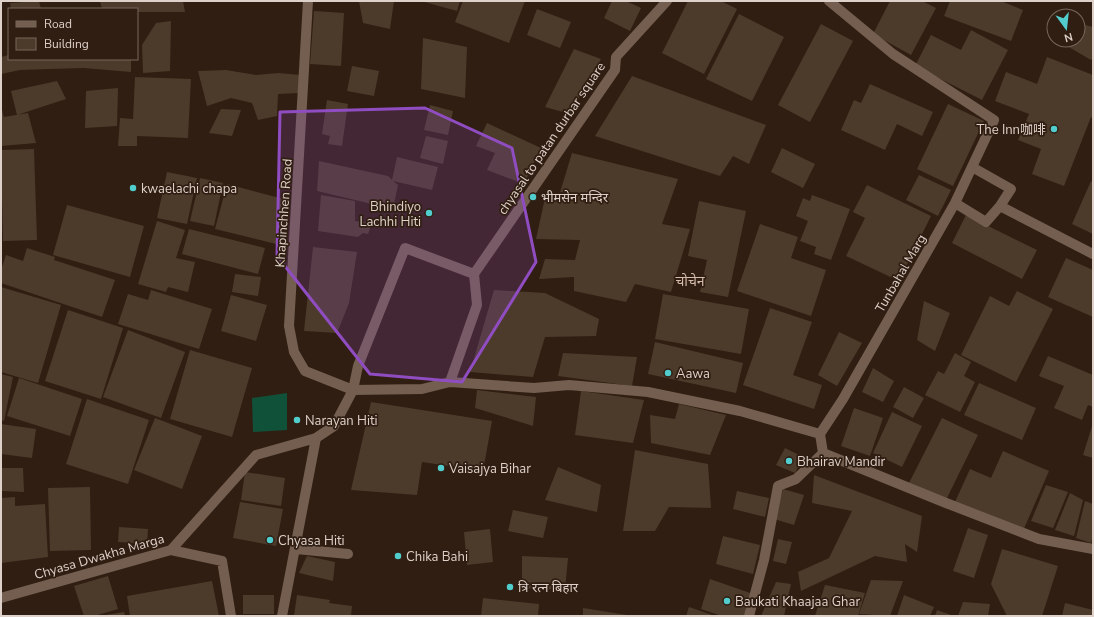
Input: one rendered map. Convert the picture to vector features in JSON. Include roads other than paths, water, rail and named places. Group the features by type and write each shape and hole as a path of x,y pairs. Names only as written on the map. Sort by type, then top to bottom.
{"street":[{"name":"Khapinchhen Road","path":"308,1 289,326 294,352 305,371 352,390"},
{"name":"chyasal to patan durbar square","path":"474,274 615,70 616,57 666,1"},
{"name":"Tunbahal Marg","path":"820,434 843,399 955,203 994,120 893,54 829,1"},
{"path":"955,203 986,222 1000,206 1011,189 972,167"},
{"path":"1000,206 1093,254"},
{"name":"Chyasa Dwakha Marga","path":"1,598 171,550 256,455 316,438 334,426 352,390 358,366 406,248 474,274"},
{"path":"450,382 476,305 474,274"},
{"path":"352,390 422,389 450,382 534,388 569,385 648,392 740,411 820,434 822,453"},
{"path":"282,616 316,438"},
{"path":"822,453 1039,539 1093,549"},
{"path":"749,616 764,560 778,486 796,479 822,453"},
{"path":"296,549 348,554"},
{"path":"171,550 222,561 231,616"}],"place":[{"name":"The Inn咖啡","path":"1054,129"},
{"name":"kwaelachi chapa","path":"133,188"},
{"name":"भीमसेन मन्दिर","path":"533,197"},
{"name":"Bhindiyo Lachhi Hiti","path":"429,213"},
{"name":"Aawa","path":"668,373"},
{"name":"Narayan Hiti","path":"297,420"},
{"name":"Bhairav Mandir","path":"789,461"},
{"name":"Vaisajya Bihar","path":"441,468"},
{"name":"Chyasa Hiti","path":"270,540"},
{"name":"Chika Bahi","path":"398,556"},
{"name":"त्रि रत्न बिहार","path":"510,587"},
{"name":"Baukati Khaajaa Ghar","path":"727,601"}],"district":[{"name":"चोचेन","path":"690,281"}]}
